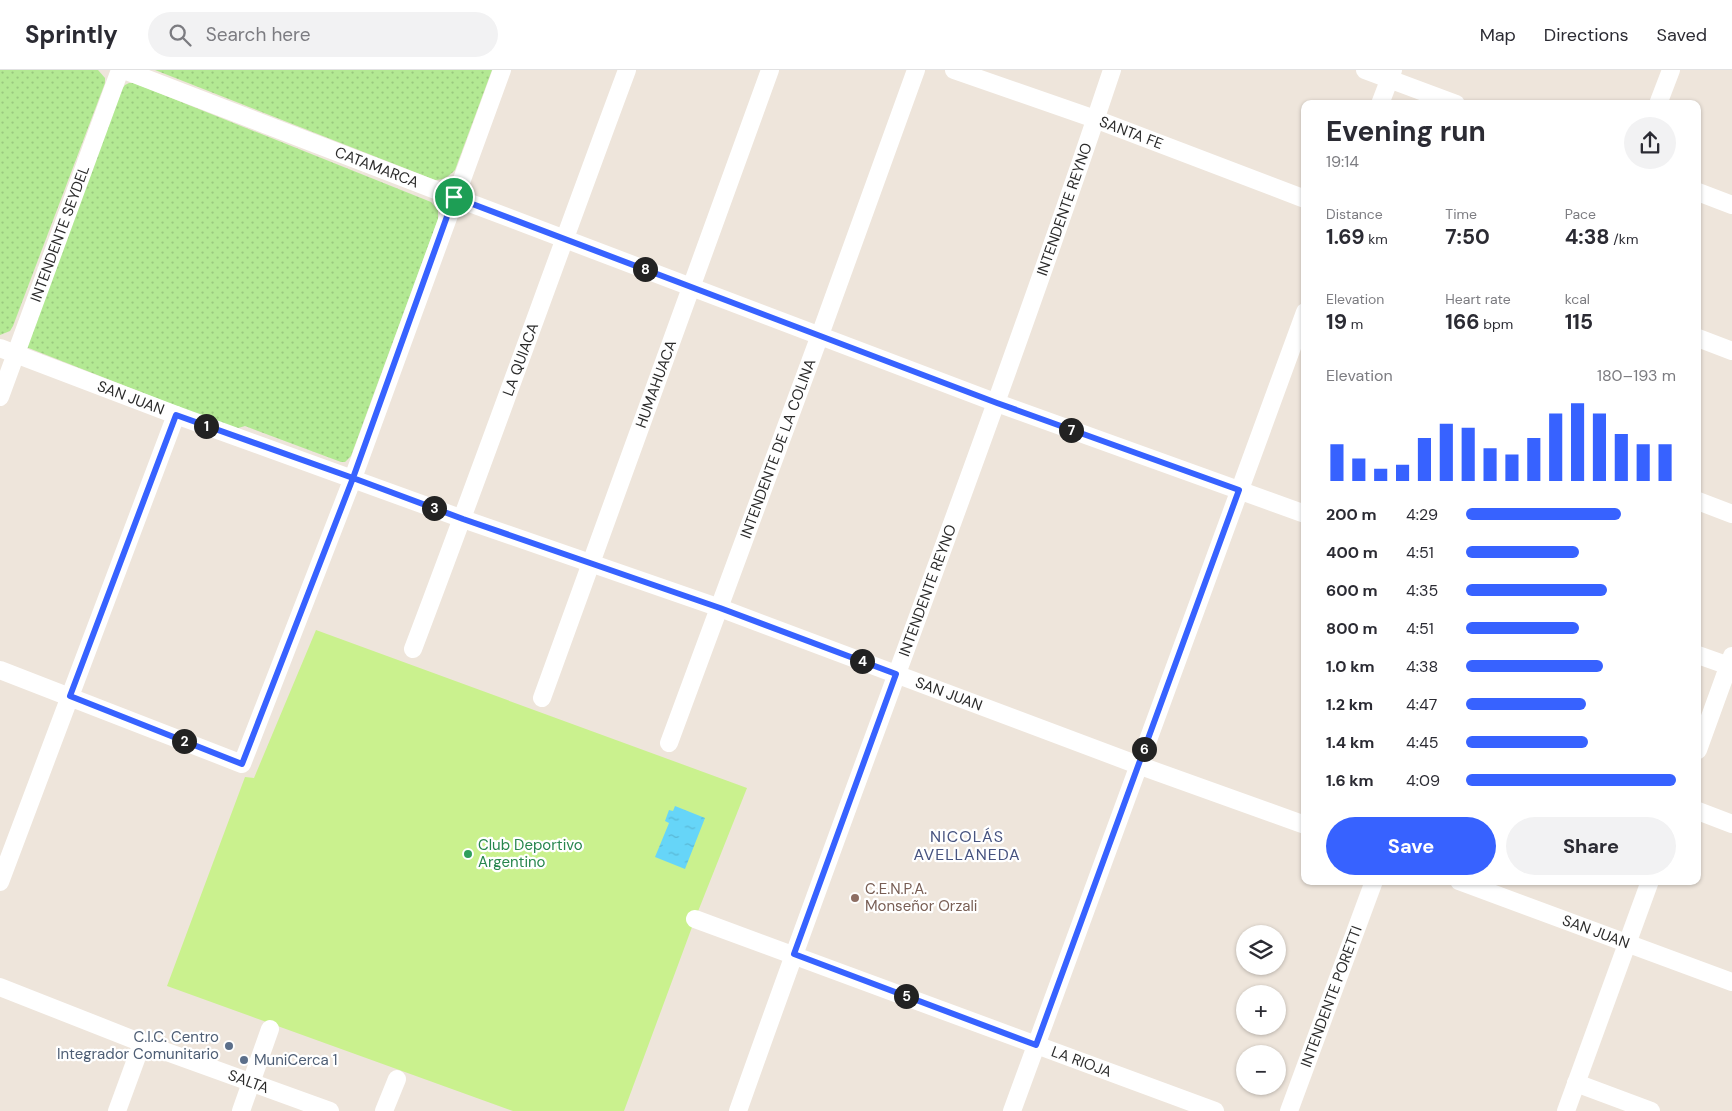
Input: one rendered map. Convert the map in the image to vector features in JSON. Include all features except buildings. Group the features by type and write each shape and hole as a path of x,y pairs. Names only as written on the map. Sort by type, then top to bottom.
{"street":[{"name":"INTENDENTE SEYDEL","path":"0,397 8,351 120,70"},
{"name":"CATAMARCA","path":"124,70 997,403 1301,513"},
{"path":"0,670 242,764 353,478 454,197 502,70"},
{"name":"LA QUIACA","path":"413,650 463,519 627,70"},
{"name":"HUMAHUACA","path":"542,698 770,70"},
{"name":"INTENDENTE DE LA COLINA","path":"669,744 916,70"},
{"name":"SANTA FE","path":"954,70 1096,119 1301,197"},
{"name":"INTENDENTE REYNO","path":"738,1111 896,674 997,403 1112,70"},
{"path":"1365,70 1391,75 1447,100"},
{"path":"1660,100 1671,70"},
{"path":"1382,100 1391,75"},
{"path":"1701,193 1732,205"},
{"path":"1012,1111 1301,323"},
{"path":"1701,339 1732,351"},
{"name":"SAN JUAN","path":"8,351 176,415 463,519 720,608 1138,765 1301,824"},
{"path":"0,882 176,415"},
{"path":"1701,502 1732,514"},
{"path":"1701,656 1731,663 1701,742"},
{"path":"1701,812 1732,824"},
{"name":"INTENDENTE PORETTI","path":"1288,1111 1373,885"},
{"name":"SAN JUAN","path":"1471,885 1732,982"},
{"path":"1566,1111 1649,885"},
{"name":"LA RIOJA","path":"695,919 1215,1111"},
{"name":"SALTA","path":"0,987 142,1043 330,1111"},
{"path":"241,1111 270,1029"},
{"path":"117,1111 142,1043"},
{"path":"384,1111 397,1079"},
{"path":"1576,1083 1651,1111"}],"green space":[{"path":"0,70 98,70 105,78 105,83 13,326 10,331 0,335"},
{"path":"155,70 492,70 455,170 446,177 435,180"},
{"path":"129,83 134,83 431,202 438,210 438,219 351,456 345,462 245,426 235,429 26,347 122,89"},
{"name":"Club Deportivo Argentino","path":"316,630 747,788 695,919 624,1111 513,1111 167,986 245,777 254,778"}],"water":[{"path":"675,806 705,818 685,869 655,857 669,823 665,821 669,810 673,811"}],"place":[{"name":"Club Deportivo Argentino","path":"468,854"},
{"name":"C.E.N.P.A. Monseñor Orzali","path":"855,898"},
{"name":"C.I.C. Centro Integrador Comunitario","path":"229,1046"},
{"name":"MuniCerca 1","path":"244,1060"}],"district":[{"name":"NICOLÁS AVELLANEDA","path":"967,845"}],"route":[{"path":"454,197 353,478 176,415 70,696 242,764 353,478 463,519 720,608 896,674 794,954 1036,1045 1239,490 997,403 454,197"}]}
